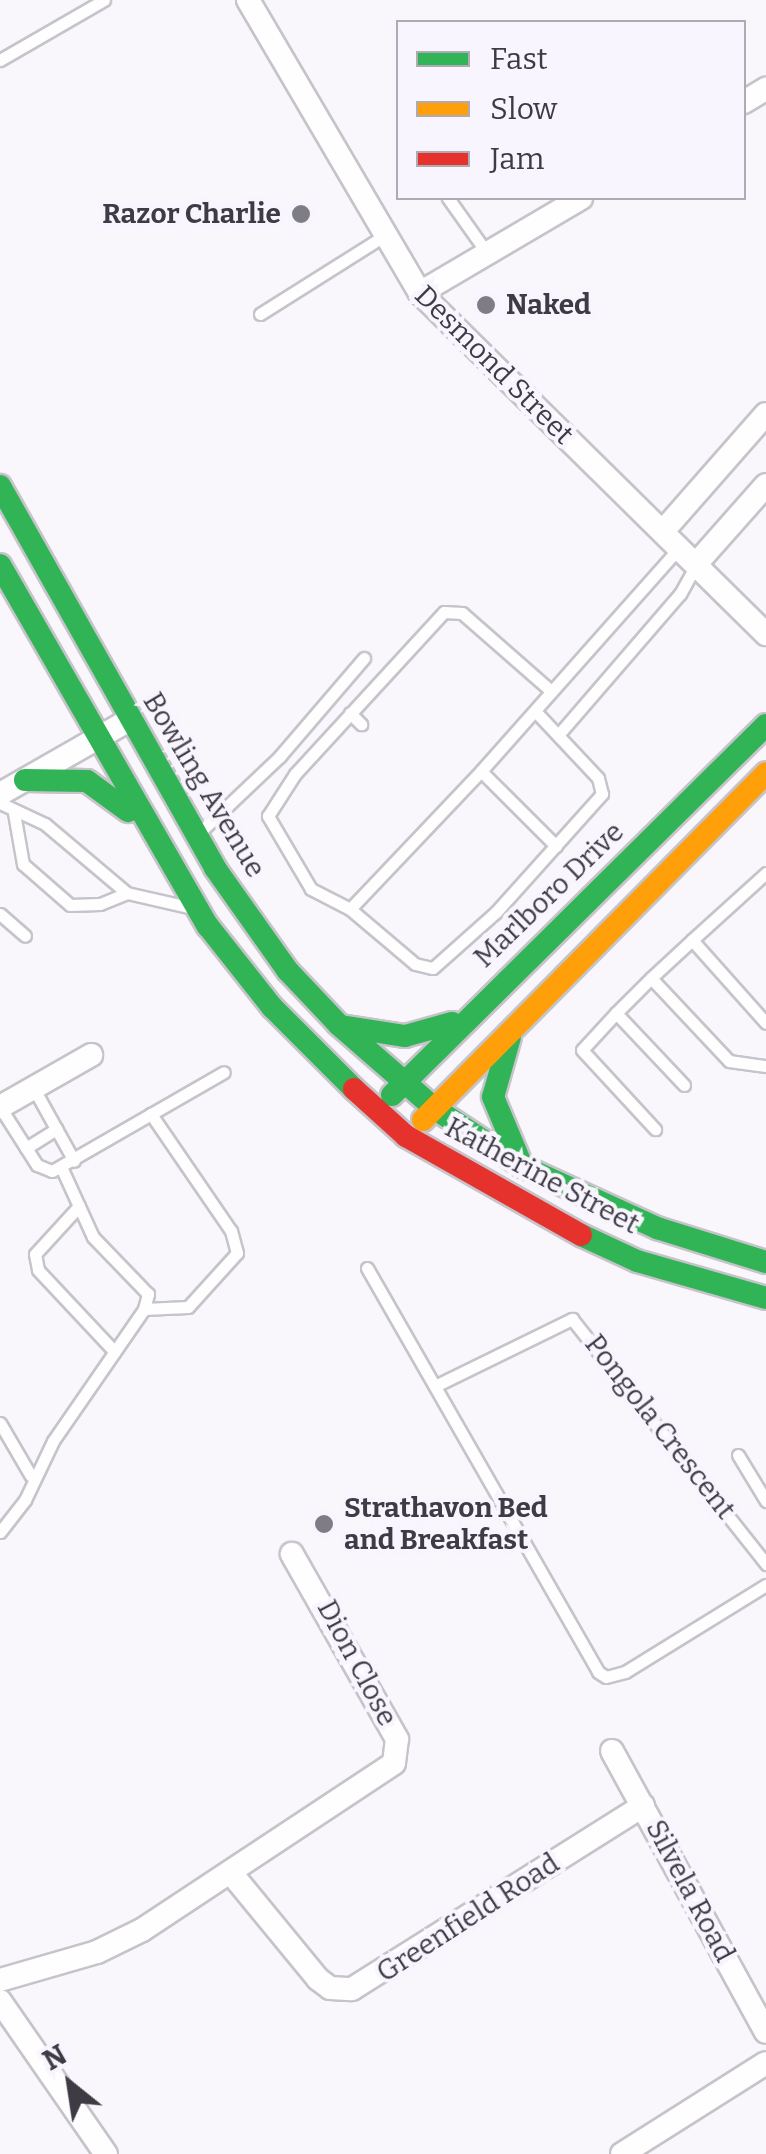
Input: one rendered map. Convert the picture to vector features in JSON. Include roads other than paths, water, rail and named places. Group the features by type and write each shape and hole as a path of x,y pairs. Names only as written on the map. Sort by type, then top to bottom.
{"main road":[{"name":"Bowling Avenue","path":"0,486 196,836 288,971 338,1025 402,1082"},
{"path":"0,565 151,834 198,909 272,1007 377,1112"},
{"name":"Marlboro Drive","path":"377,1112 466,1015 766,725"},
{"path":"406,1136 766,774"},
{"path":"25,780 53,777 98,785 151,834"},
{"path":"338,1025 424,1035 466,1015"},
{"path":"514,1030 493,1098 522,1166"},
{"name":"Katherine Street","path":"402,1082 522,1166 657,1228 766,1262"},
{"name":"Katherine Street","path":"377,1112 406,1136 562,1226 638,1261 766,1298"}],"street":[{"name":"Desmond Street","path":"248,0 420,293 766,634"},
{"path":"420,293 579,200"},
{"path":"680,546 766,414"},
{"path":"680,546 766,484"},
{"path":"7,804 25,780 130,720"},
{"path":"0,1108 91,1056"},
{"name":"Dion Close","path":"231,1873 386,1772 398,1756 397,1739 292,1554"},
{"name":"Silvela Road","path":"612,1752 766,2032"},
{"name":"Greenfield Road","path":"231,1873 318,1979 330,1988 352,1989 643,1806"},
{"path":"0,1980 97,1952 231,1873"},
{"path":"0,2001 106,2154"},
{"path":"622,2154 766,2063"}],"lane":[{"path":"0,60 104,0"},
{"path":"449,200 487,253"},
{"path":"260,314 384,236"},
{"path":"350,909 481,772 680,546"},
{"path":"559,734 680,594 680,546"},
{"path":"535,711 598,778 602,794 439,967 414,964 350,909 312,889 272,828 271,804 444,612 462,614 550,690"},
{"path":"196,836 280,756 364,658"},
{"path":"350,713 362,724"},
{"path":"481,772 556,846"},
{"path":"295,774 307,784"},
{"path":"0,803 45,824 127,892 198,909"},
{"path":"7,804 23,864 70,905 100,904 127,892"},
{"path":"655,1129 582,1050 651,978 766,873"},
{"path":"0,914 25,936"},
{"path":"692,940 766,1023"},
{"path":"651,978 729,1061 766,1066"},
{"path":"616,1012 684,1085"},
{"path":"0,1108 43,1170 62,1169 224,1072"},
{"path":"34,1090 74,1161"},
{"path":"144,1309 188,1307 237,1254 232,1230 152,1114"},
{"path":"26,1148 56,1129"},
{"path":"0,1532 24,1500 32,1476 144,1309 142,1284 93,1237 62,1169"},
{"path":"79,1206 34,1254 38,1270 114,1352"},
{"path":"367,1268 606,1677 626,1672 766,1585"},
{"name":"Pongola Crescent","path":"435,1386 572,1319 766,1564"},
{"path":"0,1423 32,1476"},
{"path":"738,1455 766,1501"}],"place":[{"name":"Razor Charlie","path":"301,214"},
{"name":"Naked","path":"486,305"},
{"name":"Strathavon Bed and Breakfast","path":"324,1524"}]}
